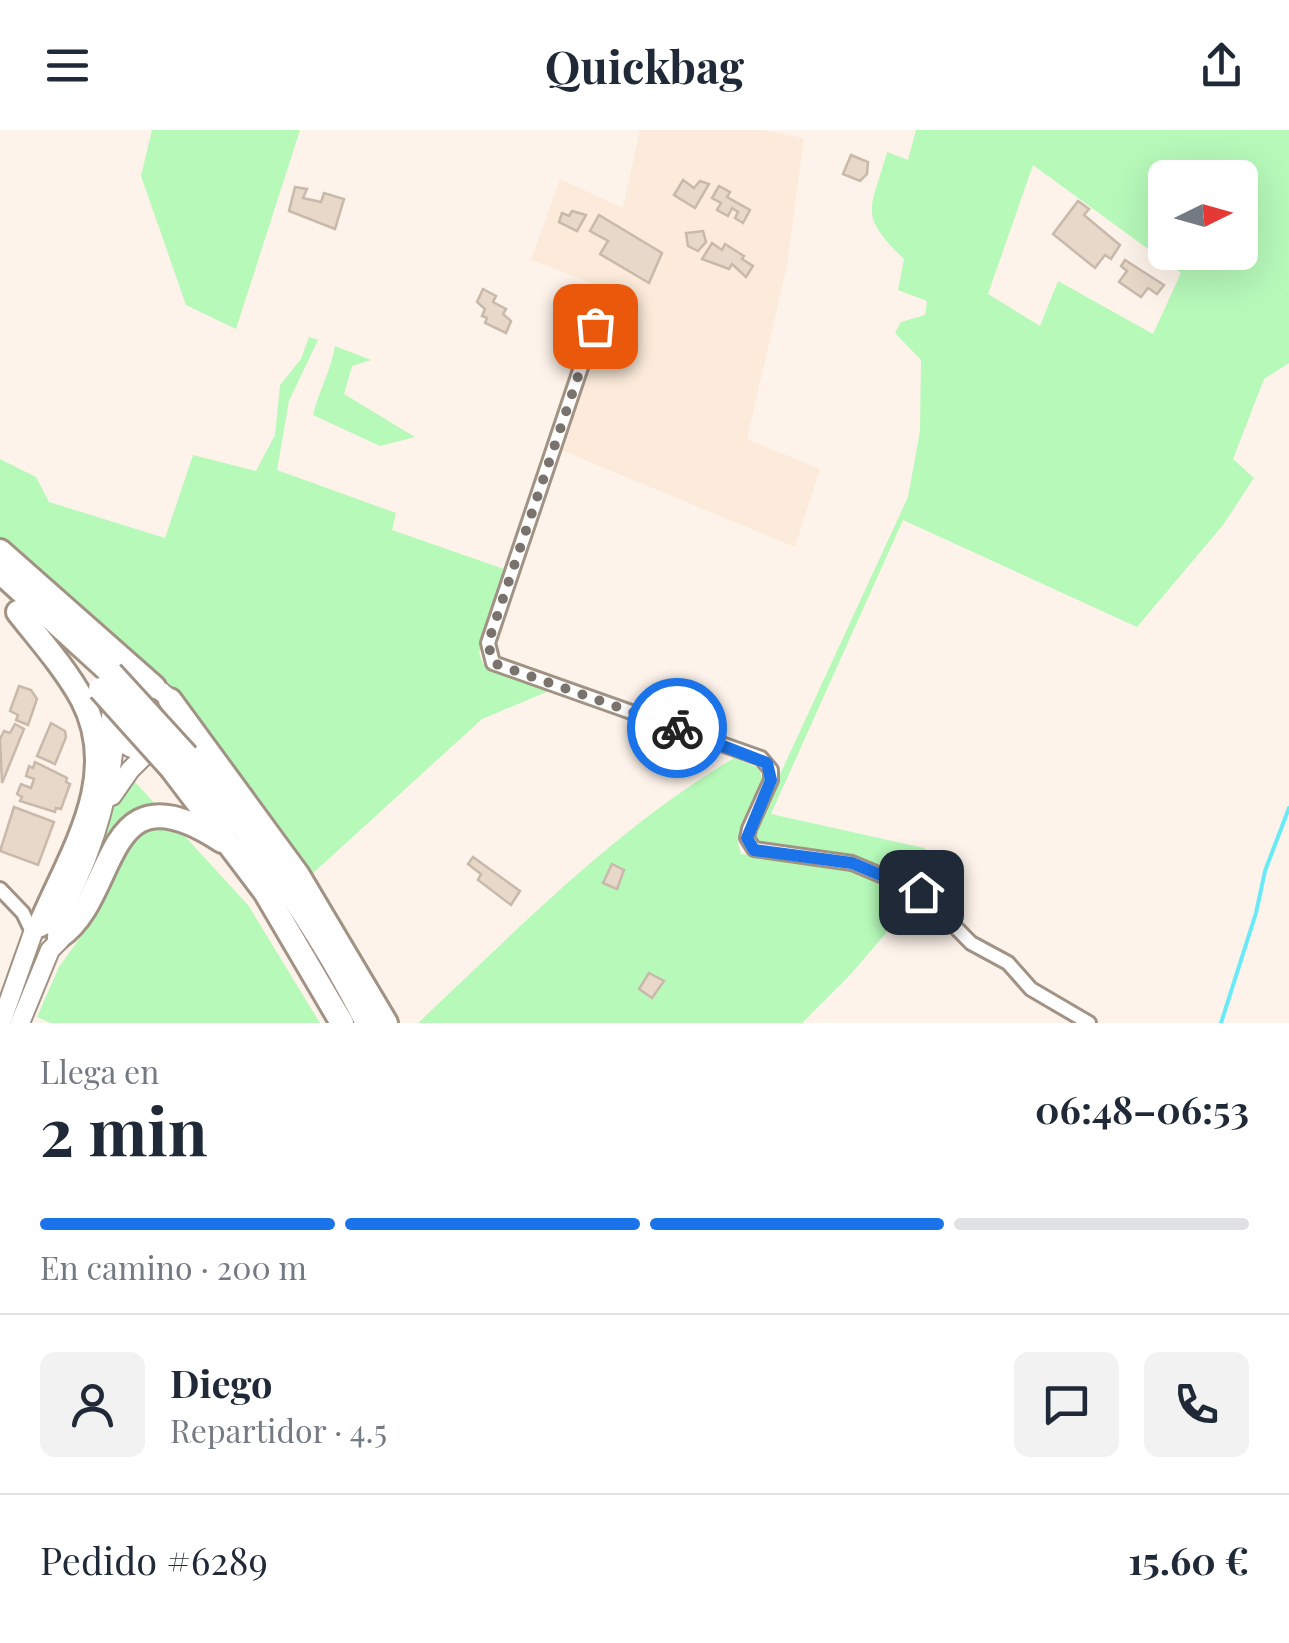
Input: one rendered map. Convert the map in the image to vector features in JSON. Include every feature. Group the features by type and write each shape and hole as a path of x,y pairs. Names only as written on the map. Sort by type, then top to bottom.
{"highway":[{"path":"0,551 162,693 298,875 386,1023"},
{"path":"0,572 106,681 285,884 367,1023"},
{"path":"9,605 106,681"},
{"path":"9,605 71,680 84,702 99,748 100,770 94,795 45,935"},
{"path":"180,763 286,925 342,1023"},
{"path":"45,935 70,930 116,846 128,831 148,820 179,818 237,852"}],"street":[{"path":"603,302 498,607 488,643 493,663 761,758 771,770 771,780 748,829 747,838 754,850 852,863 921,892 971,943 1008,963 1032,989 1089,1023"},
{"path":"1,1023 102,814 130,770 173,730 176,720 162,693 129,688 118,696 111,710 115,734 111,782 102,814"},
{"path":"115,734 134,749 150,750"},
{"path":"0,889 45,935"},
{"path":"20,1023 45,935"}],"shaded area":[{"path":"640,130 762,130 804,138 787,266 747,439 820,469 795,547 558,449 552,426 597,285 531,260 560,179 623,208"}],"green space":[{"path":"152,130 300,130 236,329 186,305 141,176"},
{"path":"916,130 1289,130 1289,363 1264,379 1233,459 1254,478 1223,525 1137,627 903,520 771,814 924,848 944,862 921,883 861,861 756,842 753,833 908,497 920,431 921,360 895,333 901,322 925,315 927,301 898,290 904,259 874,220 873,200 887,152 908,160"},
{"path":"309,337 318,340 289,401 277,470 396,513 392,530 504,569 479,653 483,664 549,691 482,719 311,875 187,707 153,671 0,544 0,459 36,477 49,502 165,538 193,455 256,471 275,435 280,385 301,359"},
{"path":"335,346 371,360 352,366 344,394 415,437 380,446 313,415"},
{"path":"79,721 248,905 320,1023 51,1023 37,1017 59,967 92,921 46,895 76,826 89,764"},
{"path":"734,758 759,768 762,778 738,842 741,854 850,868 919,895 850,975 802,1023 418,1023 608,848"}],"building":[{"path":"851,155 868,162 867,174 860,181 843,174"},
{"path":"683,180 694,188 700,181 709,184 695,208 674,195"},
{"path":"719,186 730,192 727,197 750,210 743,223 735,218 738,212 732,208 728,216 717,210 721,203 712,198"},
{"path":"295,187 307,189 303,198 321,202 324,193 344,199 335,229 289,211"},
{"path":"1078,201 1089,209 1084,215 1120,245 1111,259 1105,255 1095,268 1053,234"},
{"path":"572,211 586,215 577,231 559,222 562,213 569,216"},
{"path":"599,215 662,253 649,283 600,254 608,241 590,231"},
{"path":"703,231 706,242 698,251 688,246 686,233"},
{"path":"712,243 722,250 725,244 744,256 742,259 753,266 746,277 732,264 729,269 702,259"},
{"path":"1125,260 1164,285 1157,294 1148,288 1141,297 1119,282 1127,271 1121,266"},
{"path":"483,289 496,296 493,302 506,309 503,314 511,321 506,333 485,323 485,309 477,302"},
{"path":"19,686 31,690 37,699 28,725 16,720 18,715 10,711"},
{"path":"51,723 65,731 66,737 55,764 37,756"},
{"path":"15,724 24,729 2,783 0,739"},
{"path":"35,762 67,778 70,784 61,809 56,808 55,812 20,801 22,797 17,794 21,784 31,788 34,779 26,776"},
{"path":"14,807 54,822 38,865 0,851"},
{"path":"473,857 520,891 511,905 478,880 481,874 468,864"},
{"path":"612,864 624,870 617,889 603,883"},
{"path":"649,973 664,981 652,998 639,989"}],"waterway":[{"path":"1221,1023 1256,913 1265,871 1289,808"}],"way so far":[{"path":"595,326 515,554 488,643 489,654 493,663 531,678 677,728"}],"route":[{"path":"677,728 767,763 771,780 748,829 747,838 754,850 852,863 921,892"}]}
